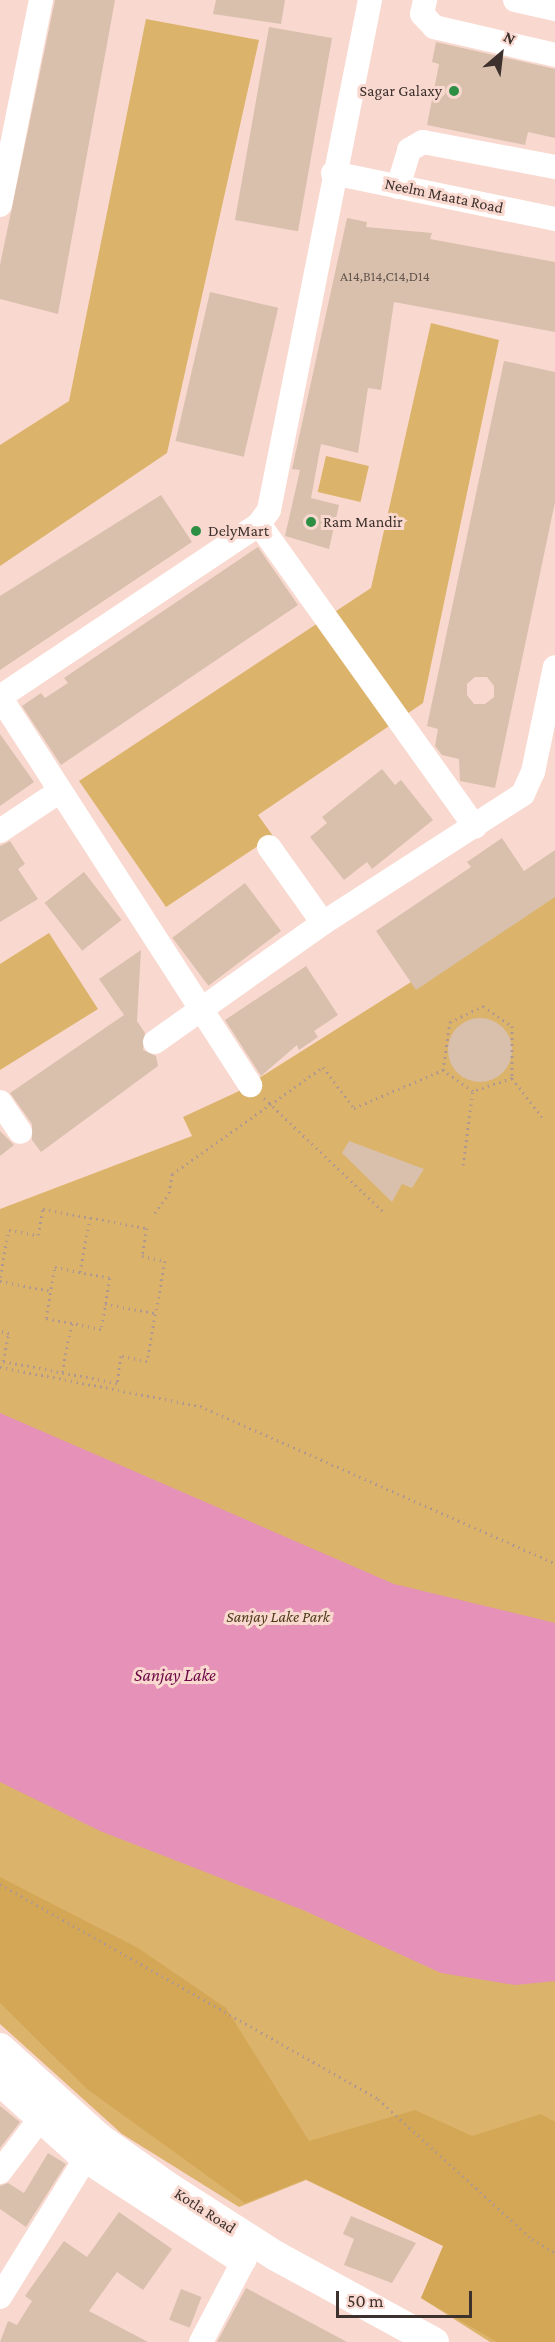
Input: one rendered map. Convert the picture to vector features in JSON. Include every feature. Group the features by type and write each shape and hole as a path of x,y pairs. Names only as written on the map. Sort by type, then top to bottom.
{"main road":[{"name":"Kotla Road","path":"0,2048 92,2148 244,2260 391,2342"},
{"name":"Kotla Road","path":"0,2081 40,2119 276,2256 434,2342"}],"street":[{"path":"0,205 41,0"},
{"path":"250,1084 3,708 258,524 274,492 333,173 370,0"},
{"path":"425,0 422,14 434,27 555,55"},
{"path":"515,0 555,9"},
{"path":"398,187 409,150 423,142 555,167"},
{"name":"Neelm Maata Road","path":"333,173 555,219"},
{"path":"258,524 475,827"},
{"path":"155,1042 323,923 523,794 533,772 555,668"},
{"path":"0,831 57,793"},
{"path":"269,847 323,923"},
{"path":"0,1102 20,1132"},
{"path":"0,2172 40,2119"},
{"path":"0,2297 92,2148"},
{"path":"201,2342 244,2260"}],"path":[{"path":"443,1070 450,1022 483,1006 513,1026 512,1078 542,1117"},
{"path":"155,1213 169,1192 172,1174 323,1067 354,1108 443,1070"},
{"path":"443,1070 473,1091"},
{"path":"473,1091 512,1078"},
{"path":"463,1165 473,1091"},
{"path":"270,1104 386,1214"},
{"path":"0,1331 9,1333 3,1361 117,1383 121,1356 147,1361 165,1261 142,1256 147,1228 43,1209 38,1235 9,1230 0,1279 51,1291"},
{"path":"80,1272 90,1218"},
{"path":"55,1267 110,1278 101,1329 45,1318 51,1291 55,1267"},
{"path":"105,1304 156,1313"},
{"path":"62,1372 72,1323"},
{"path":"0,1366 130,1397 194,1404 555,1563"},
{"path":"0,1884 378,2099 555,2253"}],"green space":[{"path":"146,19 259,40 167,453 0,566 0,445 69,401"},
{"path":"431,323 499,340 423,703 258,815 273,836 166,907 79,781 371,588"},
{"path":"326,456 369,466 361,502 318,492"},
{"name":"Sanjay Lake Park","path":"555,891 555,2342 490,2342 421,2298 444,2246 306,2180 239,2207 122,2134 0,2024 0,1209 192,1136 183,1117 237,1092"},
{"path":"49,933 98,1009 0,1070 0,964"}],"shaded area":[{"path":"0,1877 138,1948 226,2008 309,2141 415,2110 472,2136 541,2114 555,2122 555,2342 497,2342 421,2298 443,2246 306,2179 245,2203 87,2089 0,2003"}],"water":[{"name":"Sanjay Lake","path":"0,1413 394,1584 555,1623 555,1981 515,1985 441,1973 303,1910 100,1831 0,1782"}],"building":[{"path":"55,0 115,0 58,314 0,299 0,265"},
{"path":"216,0 285,0 281,24 213,14"},
{"path":"269,27 332,38 298,231 235,220"},
{"name":"Sagar Galaxy","path":"436,42 555,69 555,138 528,132 525,145 427,125 439,64 432,62"},
{"path":"347,218 367,222 366,227 432,233 430,239 555,262 555,332 394,302 381,390 368,388 358,453 321,444 311,498 339,505 329,549 285,536 300,470 292,469"},
{"path":"210,292 278,308 244,457 176,441"},
{"path":"504,361 555,372 555,502 495,788 460,781 459,759 442,755 435,746 438,729 427,726","holes":["475,677 487,677 494,686 494,697 485,704 474,704 467,695 467,684"]},
{"path":"161,495 192,542 0,670 0,596"},
{"path":"258,547 298,605 61,765 22,706 41,693 45,698 68,683 64,678"},
{"path":"0,734 34,782 0,806"},
{"path":"382,769 395,785 401,780 433,820 372,869 367,862 344,880 310,837 327,823 322,817"},
{"path":"502,838 524,871 555,850 555,897 416,990 376,931 471,867 467,862"},
{"path":"10,841 25,864 18,869 38,899 0,922 0,846"},
{"path":"84,872 122,920 82,951 45,903"},
{"path":"245,883 281,931 208,986 172,938"},
{"path":"141,950 137,1021 145,1033 143,1050 156,1056 158,1066 41,1152 32,1140 32,1124 10,1093 124,1015 99,979"},
{"path":"306,966 338,1015 314,1031 318,1037 299,1050 297,1045 261,1076 225,1020"},
{"path":"480,1018 498,1024 506,1032 512,1050 506,1068 498,1076 480,1082 462,1076 454,1068 448,1050 454,1032 462,1024"},
{"path":"0,1131 14,1145 0,1156"},
{"path":"349,1141 424,1169 412,1188 402,1184 392,1202 342,1153"},
{"path":"0,2106 20,2122 0,2148"},
{"path":"48,2153 66,2164 26,2227 0,2209 0,2186 8,2183 24,2193"},
{"path":"119,2212 172,2249 143,2290 117,2272 89,2311 148,2342 0,2342 8,2321 17,2325 32,2301 25,2296 64,2241 87,2257"},
{"path":"351,2216 416,2243 392,2283 344,2265 354,2239 343,2234"},
{"path":"246,2288 347,2342 217,2342"},
{"path":"181,2289 202,2297 190,2328 169,2320"}],"place":[{"name":"Sagar Galaxy","path":"454,91"},
{"name":"Ram Mandir","path":"311,522"},
{"name":"DelyMart","path":"196,531"}]}
